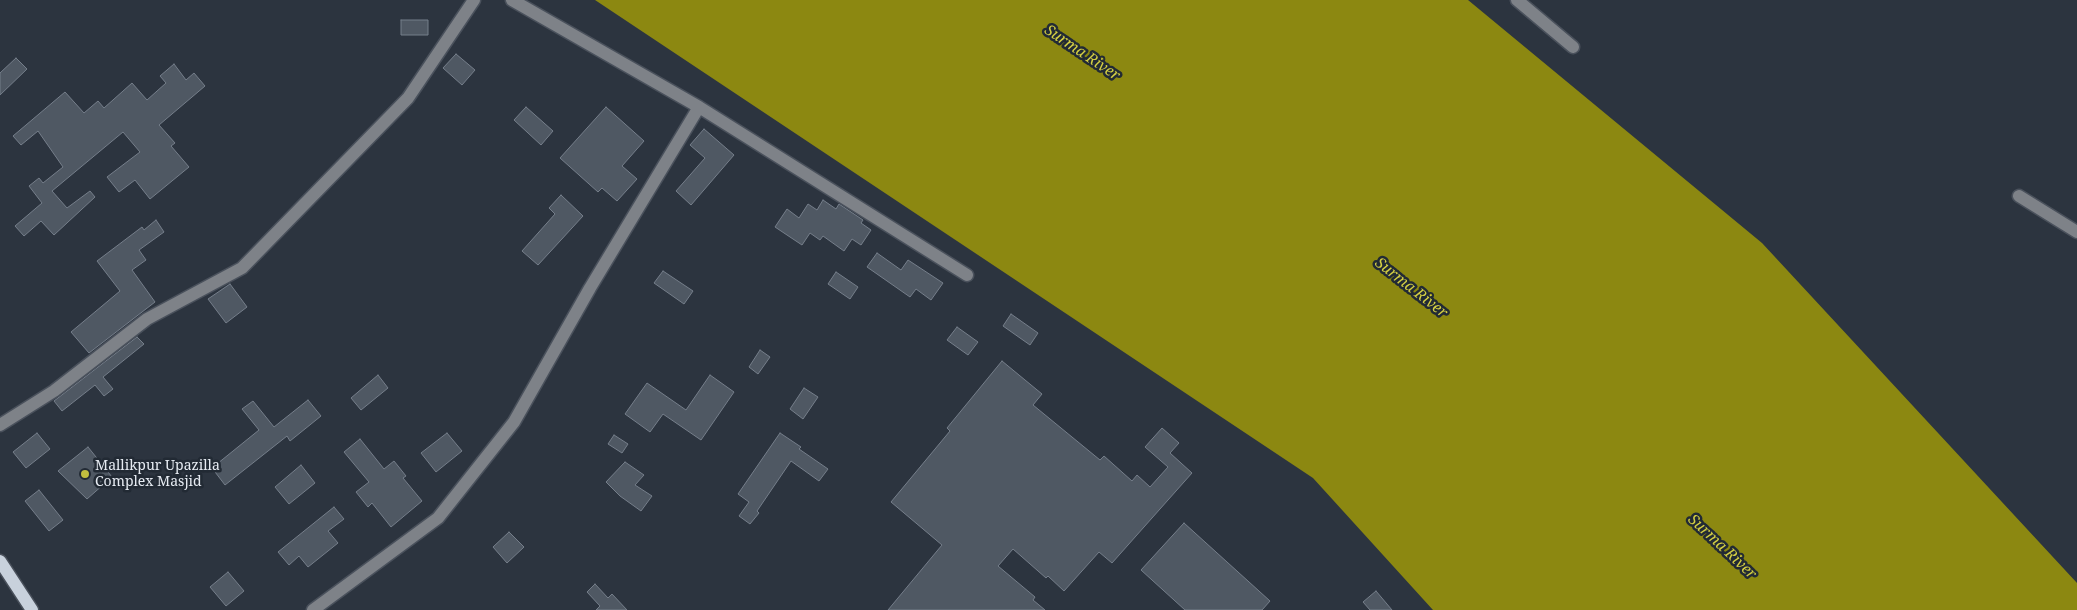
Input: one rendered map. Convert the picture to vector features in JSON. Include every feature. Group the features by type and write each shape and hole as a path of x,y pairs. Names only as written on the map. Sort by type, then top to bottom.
{"main road":[{"path":"0,561 32,610"}],"street":[{"path":"0,425 54,391 147,319 242,268 408,98 474,0"},
{"path":"512,0 699,107 967,275"},
{"path":"1516,0 1573,47"},
{"path":"313,610 438,518 514,422 590,288 699,107"},
{"path":"2019,196 2077,232"}],"water":[{"name":"Surma River","path":"595,0 1468,0 1762,243 2077,583 2077,610 1433,610 1313,478"}],"building":[{"path":"401,20 428,20 428,35 401,35"},
{"path":"456,54 475,70 462,85 443,68"},
{"path":"16,58 27,69 0,95 0,73"},
{"path":"174,64 186,80 194,73 205,86 159,125 175,143 171,146 189,167 150,199 135,180 119,192 107,177 140,152 123,132 52,191 67,208 90,191 95,197 54,235 41,221 24,236 15,226 42,203 29,186 39,178 43,183 63,167 38,131 21,145 13,136 65,92 84,113 98,101 104,108 132,83 147,100 166,83 160,76"},
{"path":"526,107 553,131 541,145 514,120"},
{"path":"606,107 644,141 622,166 637,179 617,201 602,188 598,192 560,158"},
{"path":"704,129 734,155 691,205 676,191 705,158 690,145"},
{"path":"561,195 583,216 538,265 522,251 555,214 549,208"},
{"path":"823,200 836,209 839,204 863,220 861,223 871,230 861,245 852,239 844,251 823,236 820,240 810,233 802,245 775,227 787,209 799,218 808,204 817,210"},
{"path":"156,220 164,232 139,250 146,260 132,270 155,302 89,353 71,332 120,291 97,261 142,227 144,230"},
{"path":"877,253 901,270 908,260 943,283 931,300 916,289 910,297 867,267"},
{"path":"663,271 693,291 684,304 654,283"},
{"path":"836,272 858,287 850,299 828,284"},
{"path":"230,284 247,307 226,323 208,299"},
{"path":"1011,314 1038,333 1030,345 1003,326"},
{"path":"957,327 978,342 968,355 947,340"},
{"path":"137,337 144,344 103,377 113,389 104,396 95,385 62,411 54,401"},
{"path":"760,350 770,357 758,374 749,367"},
{"path":"1002,361 1042,394 1033,405 1100,460 1104,456 1132,481 1137,475 1150,487 1168,467 1145,447 1162,428 1179,443 1170,453 1192,473 1112,563 1099,552 1064,591 1013,549 998,566 1035,597 1033,600 1045,610 888,610 942,545 891,502 950,431 947,428"},
{"path":"378,375 388,388 361,410 351,398"},
{"path":"710,375 734,392 701,440 663,414 650,432 625,414 647,383 686,410"},
{"path":"804,388 818,397 803,419 790,409"},
{"path":"308,400 321,416 290,441 287,436 225,485 212,468 259,430 242,409 253,401 274,427"},
{"path":"37,433 50,449 26,468 13,452"},
{"path":"447,433 462,451 436,472 421,453"},
{"path":"780,433 828,469 819,481 791,461 757,511 759,513 750,524 739,516 749,502 738,494"},
{"path":"614,435 628,444 622,453 608,444"},
{"path":"360,439 384,469 394,461 406,476 403,478 422,501 391,527 372,503 368,507 356,492 369,482 344,452"},
{"name":"Mallikpur Upazilla Complex Masjid","path":"88,447 112,477 87,499 58,471"},
{"path":"625,462 644,475 635,485 652,496 641,511 620,496 606,482"},
{"path":"301,465 315,483 289,504 275,487"},
{"path":"39,490 63,520 49,531 25,501"},
{"path":"334,507 344,519 328,531 338,543 308,567 299,556 289,565 278,552"},
{"path":"1184,523 1270,601 1262,610 1185,610 1141,570"},
{"path":"509,532 524,547 507,563 493,547"},
{"path":"228,572 244,591 226,606 210,587"},
{"path":"595,584 608,598 612,594 627,610 596,610 600,606 587,592"},
{"path":"1376,591 1392,610 1370,610 1363,602"}],"place":[{"name":"Mallikpur Upazilla Complex Masjid","path":"85,474"}]}
